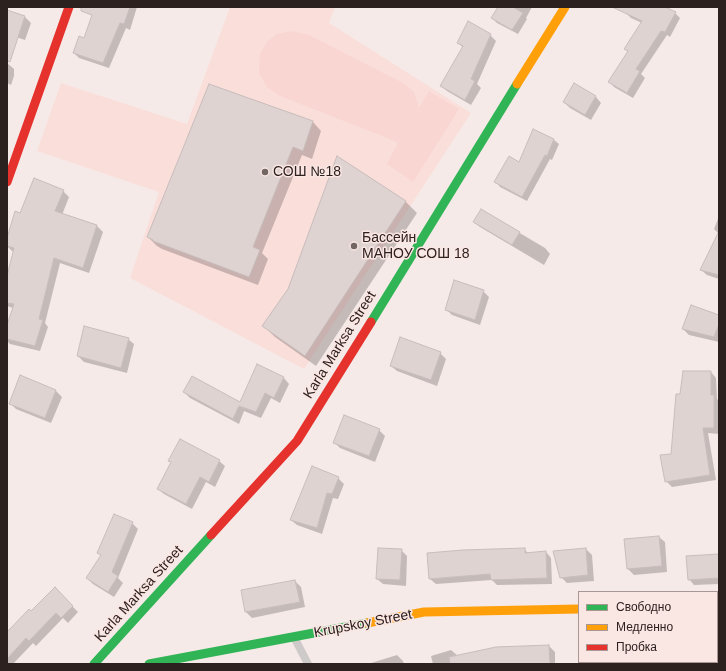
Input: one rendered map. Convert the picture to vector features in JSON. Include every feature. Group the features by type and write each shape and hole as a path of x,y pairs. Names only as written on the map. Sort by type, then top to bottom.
{"main road":[{"path":"7,182 69,7"},
{"name":"Karla Marksa Street","path":"94,664 298,441 565,7"},
{"name":"Krupskoy Street","path":"149,664 424,612 578,609"}],"lane":[{"path":"294,637 308,664"}],"shaded area":[{"name":"СОШ №18","path":"230,7 335,7 329,23 471,113 304,369 130,278 159,192 37,151 61,83 187,124"},
{"path":"291,31 309,35 403,83 414,92 419,108 429,91 459,109 413,182 387,164 398,143 280,96 267,87 259,73 260,54 267,42 277,34"}],"building":[{"path":"81,7 130,7 124,24 120,23 103,63 73,53 79,36 84,38 92,15 81,11"},
{"path":"498,7 513,7 523,13 512,30 491,18"},
{"path":"612,7 665,7 676,12 665,32 661,31 636,69 640,71 627,93 608,82 628,51 624,49 642,21"},
{"path":"7,10 25,16 10,62 7,61"},
{"path":"468,21 491,34 471,79 475,81 465,100 440,86 463,46 457,43"},
{"path":"574,83 596,96 585,115 563,102"},
{"path":"209,84 313,121 303,151 293,147 253,247 260,250 249,277 153,241 147,237"},
{"path":"533,129 554,139 547,156 545,155 522,197 494,182 509,156 519,162"},
{"path":"337,156 406,201 305,356 262,326 288,289"},
{"path":"34,178 64,190 55,211 97,225 83,268 54,258 39,319 43,320 35,346 7,339 7,325 14,304 7,303 7,276 14,248 7,246 7,238 15,211 20,213"},
{"path":"481,209 520,232 512,245 473,222"},
{"path":"719,231 719,275 700,270"},
{"path":"454,280 484,290 475,320 445,310"},
{"path":"691,305 719,315 719,324 714,337 682,329"},
{"path":"84,326 129,338 121,368 77,356"},
{"path":"400,337 441,352 431,380 390,366"},
{"path":"257,364 284,377 274,398 265,393 256,412 239,406 233,419 183,392 192,376 240,402"},
{"path":"683,371 711,371 711,395 714,395 714,428 703,428 710,475 665,482 660,455 671,454 676,394 680,394"},
{"path":"20,375 56,390 45,418 9,404"},
{"path":"344,415 380,429 369,456 333,443"},
{"path":"180,439 220,460 209,482 200,477 186,504 157,489 171,462 168,461"},
{"path":"312,466 339,477 332,494 327,493 317,528 290,520"},
{"path":"114,514 133,522 112,572 118,576 108,592 86,578 101,555 97,553"},
{"path":"659,536 662,566 627,569 624,539"},
{"path":"378,548 402,549 400,580 376,579"},
{"path":"525,548 525,553 546,551 547,578 491,580 490,574 429,579 427,553"},
{"path":"586,548 588,575 560,578 553,551"},
{"path":"719,554 719,578 688,580 686,556"},
{"path":"295,580 300,602 245,612 241,590"},
{"path":"55,587 73,606 61,618 56,613 29,641 26,638 7,659 7,632 29,609 31,611"},
{"path":"549,645 550,664 450,664 449,657 496,647"}],"traffic: fast":[{"path":"371,322 517,84"},
{"path":"94,664 211,535"},
{"path":"149,664 367,623"}],"traffic: slow":[{"path":"517,84 565,7"},
{"path":"367,623 424,612 578,609"}],"traffic: jam":[{"path":"7,182 69,7"},
{"path":"211,535 297,441 371,322"}],"place":[{"name":"СОШ №18","path":"265,172"},
{"name":"Бассейн МАНОУ СОШ 18","path":"354,246"}]}
